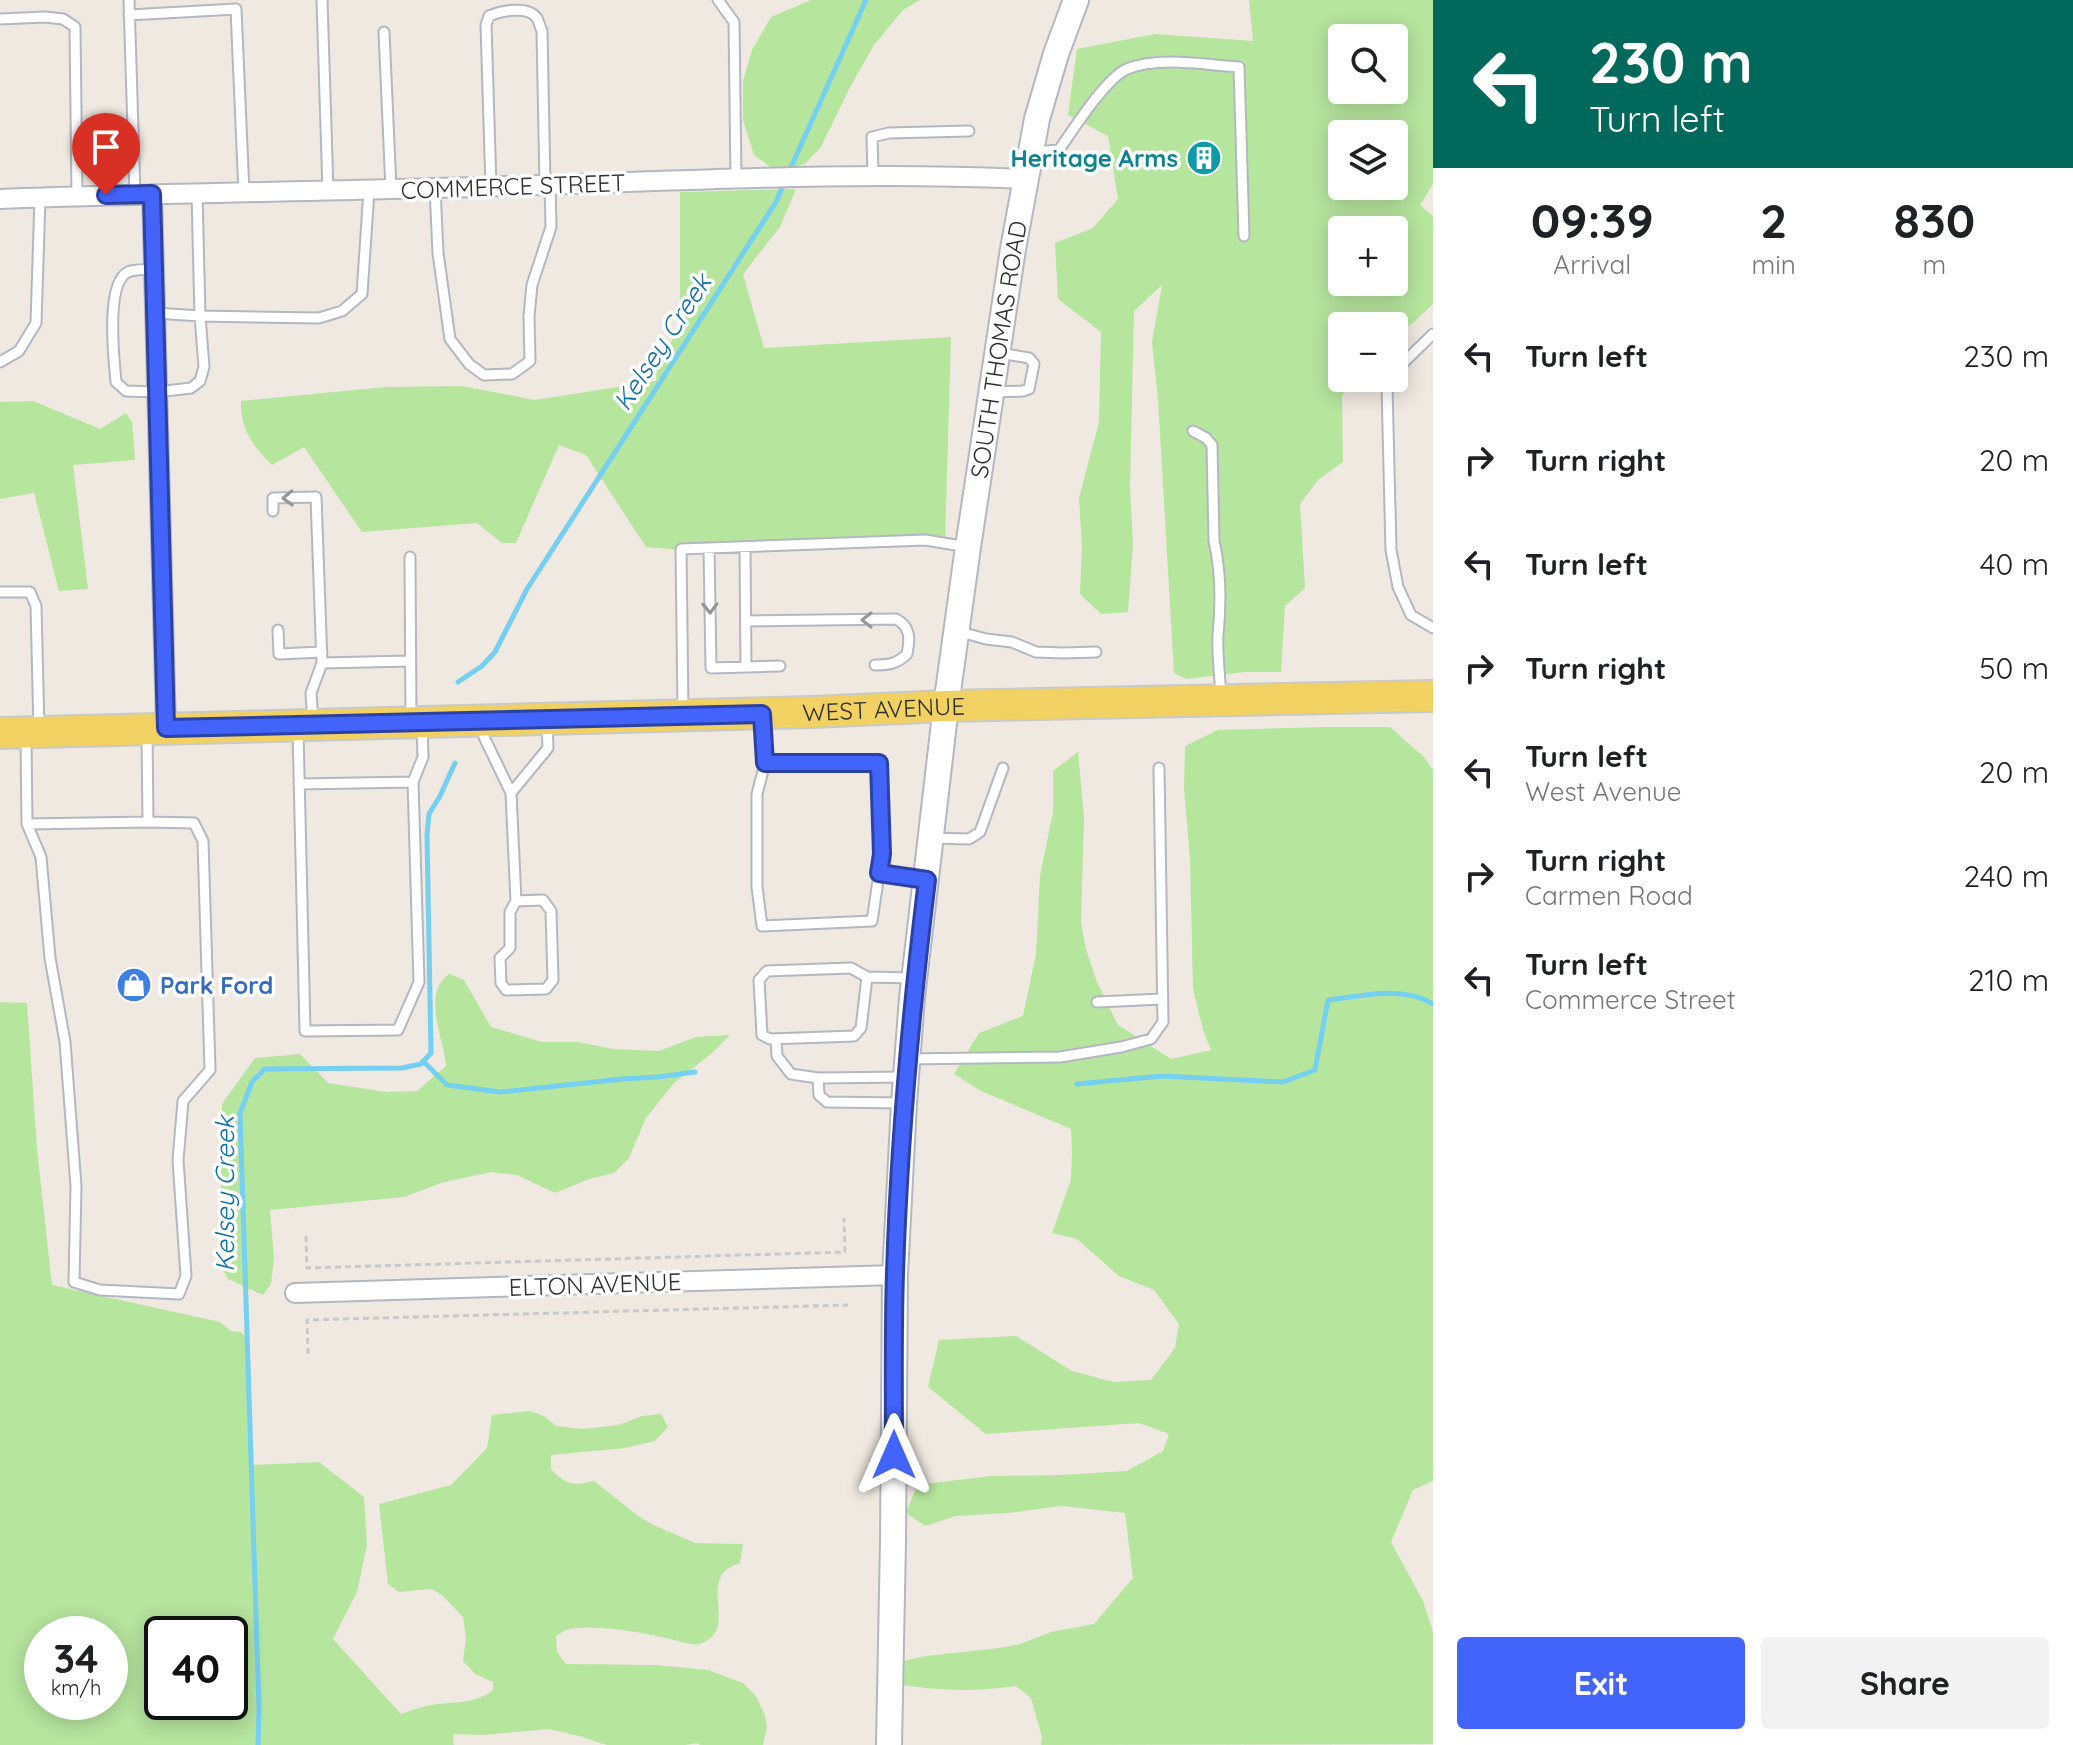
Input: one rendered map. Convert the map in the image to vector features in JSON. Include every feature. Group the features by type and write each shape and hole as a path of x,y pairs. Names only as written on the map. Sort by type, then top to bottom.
{"main road":[{"name":"WEST AVENUE","path":"22,733 762,714 946,706 1433,696"}],"street":[{"name":"SOUTH THOMAS ROAD","path":"889,1745 895,1275 904,1103 915,978 946,706 1025,179 1037,119 1076,0"},
{"name":"COMMERCE STREET","path":"0,199 807,176 1025,179"},
{"path":"144,194 154,269 157,392 156,729"},
{"name":"ELTON AVENUE","path":"295,1293 895,1275"}],"lane":[{"path":"129,0 144,194"},
{"path":"322,0 328,191"},
{"path":"718,0 734,22 736,179"},
{"path":"129,15 236,9 244,193"},
{"path":"435,188 438,253 450,339 469,364 484,375 512,374 530,361 532,285 551,227 542,31 536,16 527,11 499,12 489,16 486,25 491,187"},
{"path":"0,19 45,17 63,19 75,27 77,196"},
{"path":"384,32 391,189"},
{"path":"1031,152 1059,150 1100,93 1125,70 1154,62 1239,67 1244,236"},
{"path":"873,176 872,137 889,133 969,131"},
{"path":"155,313 319,318 342,311 362,294 369,190"},
{"path":"154,269 128,272 118,282 113,309 116,382 126,391 157,392 191,388 200,381 204,367 197,193"},
{"path":"0,362 19,351 36,323 40,198"},
{"path":"1408,358 1433,334"},
{"path":"992,392 1029,389 1034,364 1029,358 998,353"},
{"path":"1387,392 1391,550 1398,587 1411,615 1433,628"},
{"path":"1193,431 1212,445 1222,700"},
{"path":"273,511 273,498 316,497 322,657 305,726 299,784 305,1031 398,1030 419,982 413,782 423,757 410,661 410,557"},
{"path":"683,715 681,549 925,540 968,547"},
{"path":"709,548 711,668 780,666"},
{"path":"745,548 746,667"},
{"path":"0,592 30,592 36,606 22,733 27,824 41,857 50,958 65,1042 76,1186 74,1282 100,1290 179,1294 186,1276 178,1160 183,1101 210,1070 203,841 194,823 27,824"},
{"path":"746,621 896,619 908,631 907,654 888,665 875,665"},
{"path":"278,630 279,654 410,661"},
{"path":"957,631 1012,642 1036,652 1096,652"},
{"path":"762,714 765,763 757,794 757,887 762,926 872,921 882,854 879,763 765,763"},
{"path":"511,793 548,748 547,720"},
{"path":"484,721 484,737 511,793 516,901 510,912 510,948 500,958 501,983 506,990 546,989 553,980 551,911 543,900 516,901"},
{"path":"148,822 156,729"},
{"path":"932,838 969,839 980,832 1003,768"},
{"path":"776,1039 777,1056 791,1074 818,1078 1060,1057 1151,1039 1163,1022 1159,768"},
{"path":"299,784 413,782"},
{"path":"879,873 927,880"},
{"path":"867,977 861,1028 854,1036 770,1039 762,1035 759,980 767,971 851,968 867,977 915,978"},
{"path":"1097,1002 1162,999"},
{"path":"818,1078 819,1095 827,1102 904,1103"}],"path":[{"path":"306,1236 307,1268 829,1253 845,1252 844,1218"},
{"path":"308,1354 307,1320 848,1305"}],"green space":[{"path":"811,0 920,0 903,10 874,45 821,147 805,164 776,171 754,155 743,120 743,81 752,50 771,17"},
{"path":"1249,0 1433,0 1433,184 1420,205 1433,216 1433,304 1408,326 1408,312 1328,312 1328,392 1344,392 1343,462 1319,479 1300,504 1305,588 1285,606 1281,672 1245,672 1187,679 1174,673 1152,342 1162,285 1134,311 1130,487 1133,545 1128,612 1101,614 1080,594 1082,546 1079,498 1099,422 1101,332 1058,299 1055,243 1093,228 1118,199 1108,136 1068,115 1077,49 1155,34 1253,41"},
{"path":"796,189 780,227 743,274 764,348 951,337 945,543 681,550 646,547 586,455 559,445 516,543 502,543 477,523 362,532 304,447 272,465 245,429 241,401 386,387 462,386 535,400 656,381 657,367 680,326 680,192"},
{"path":"33,401 100,429 126,413 132,422 135,460 73,465 88,589 59,591 34,493 0,499 0,402"},
{"path":"1390,727 1424,757 1433,770 1433,1481 1413,1490 1391,1542 1423,1601 1433,1632 1433,1744 1041,1745 1042,1737 1031,1698 1016,1686 956,1690 896,1684 894,1663 1020,1644 1051,1632 1094,1624 1133,1578 1125,1513 1062,1506 956,1516 925,1526 906,1513 917,1485 991,1476 1127,1471 1163,1451 1169,1434 1139,1423 986,1434 928,1387 939,1340 1016,1336 1072,1371 1113,1382 1151,1380 1175,1348 1179,1324 1154,1290 1119,1276 1077,1239 1052,1233 1071,1180 1071,1129 981,1091 954,1074 979,1033 1023,1016 1036,954 1040,876 1053,812 1053,771 1078,752 1084,817 1081,923 1097,982 1118,1025 1171,1059 1211,1050 1193,989 1185,746 1218,730"},
{"path":"449,974 464,980 491,1027 542,1042 578,1042 613,1049 659,1051 696,1037 730,1035 674,1083 646,1118 629,1158 614,1173 555,1193 517,1175 491,1172 441,1183 404,1197 270,1210 274,1258 271,1284 263,1295 228,1279 220,1264 222,1104 255,1058 300,1054 328,1083 386,1092 417,1091 446,1066 435,1005 436,993"},
{"path":"0,1002 27,1003 37,1149 52,1285 220,1322 248,1339 252,1465 319,1462 364,1497 367,1545 357,1592 333,1639 401,1714 428,1706 479,1698 493,1690 493,1682 475,1674 463,1661 466,1638 463,1617 442,1595 431,1589 399,1592 388,1584 379,1504 451,1485 487,1448 492,1415 530,1411 544,1416 556,1426 583,1429 619,1425 642,1416 661,1414 668,1427 655,1441 625,1448 551,1455 551,1469 570,1483 594,1481 651,1524 695,1543 743,1544 740,1563 726,1570 719,1581 717,1629 712,1637 702,1643 689,1644 616,1630 576,1628 556,1636 557,1652 566,1664 656,1665 708,1670 743,1683 756,1696 765,1716 767,1727 763,1745 607,1745 548,1729 483,1735 453,1734 454,1745 0,1745"}],"waterway":[{"name":"Kelsey Creek","path":"788,174 866,0"},
{"name":"Kelsey Creek","path":"458,682 482,666 495,652 527,589 776,202 784,183"},
{"name":"Kelsey Creek","path":"258,1745 240,1113 252,1082 265,1069 402,1068 421,1064 431,1053 427,835 429,814 455,763"},
{"path":"1077,1084 1162,1076 1283,1082 1315,1070 1328,1000 1395,993 1421,998 1433,1004"},
{"path":"423,1061 447,1085 500,1092 695,1072"}],"place":[{"name":"Heritage Arms","path":"1204,158"},
{"name":"Park Ford","path":"134,985"}],"route":[{"path":"106,195 152,194 166,728 762,714 765,763 879,763 882,854 879,873 927,880 912,998 904,1102 895,1275 894,1455"}]}
